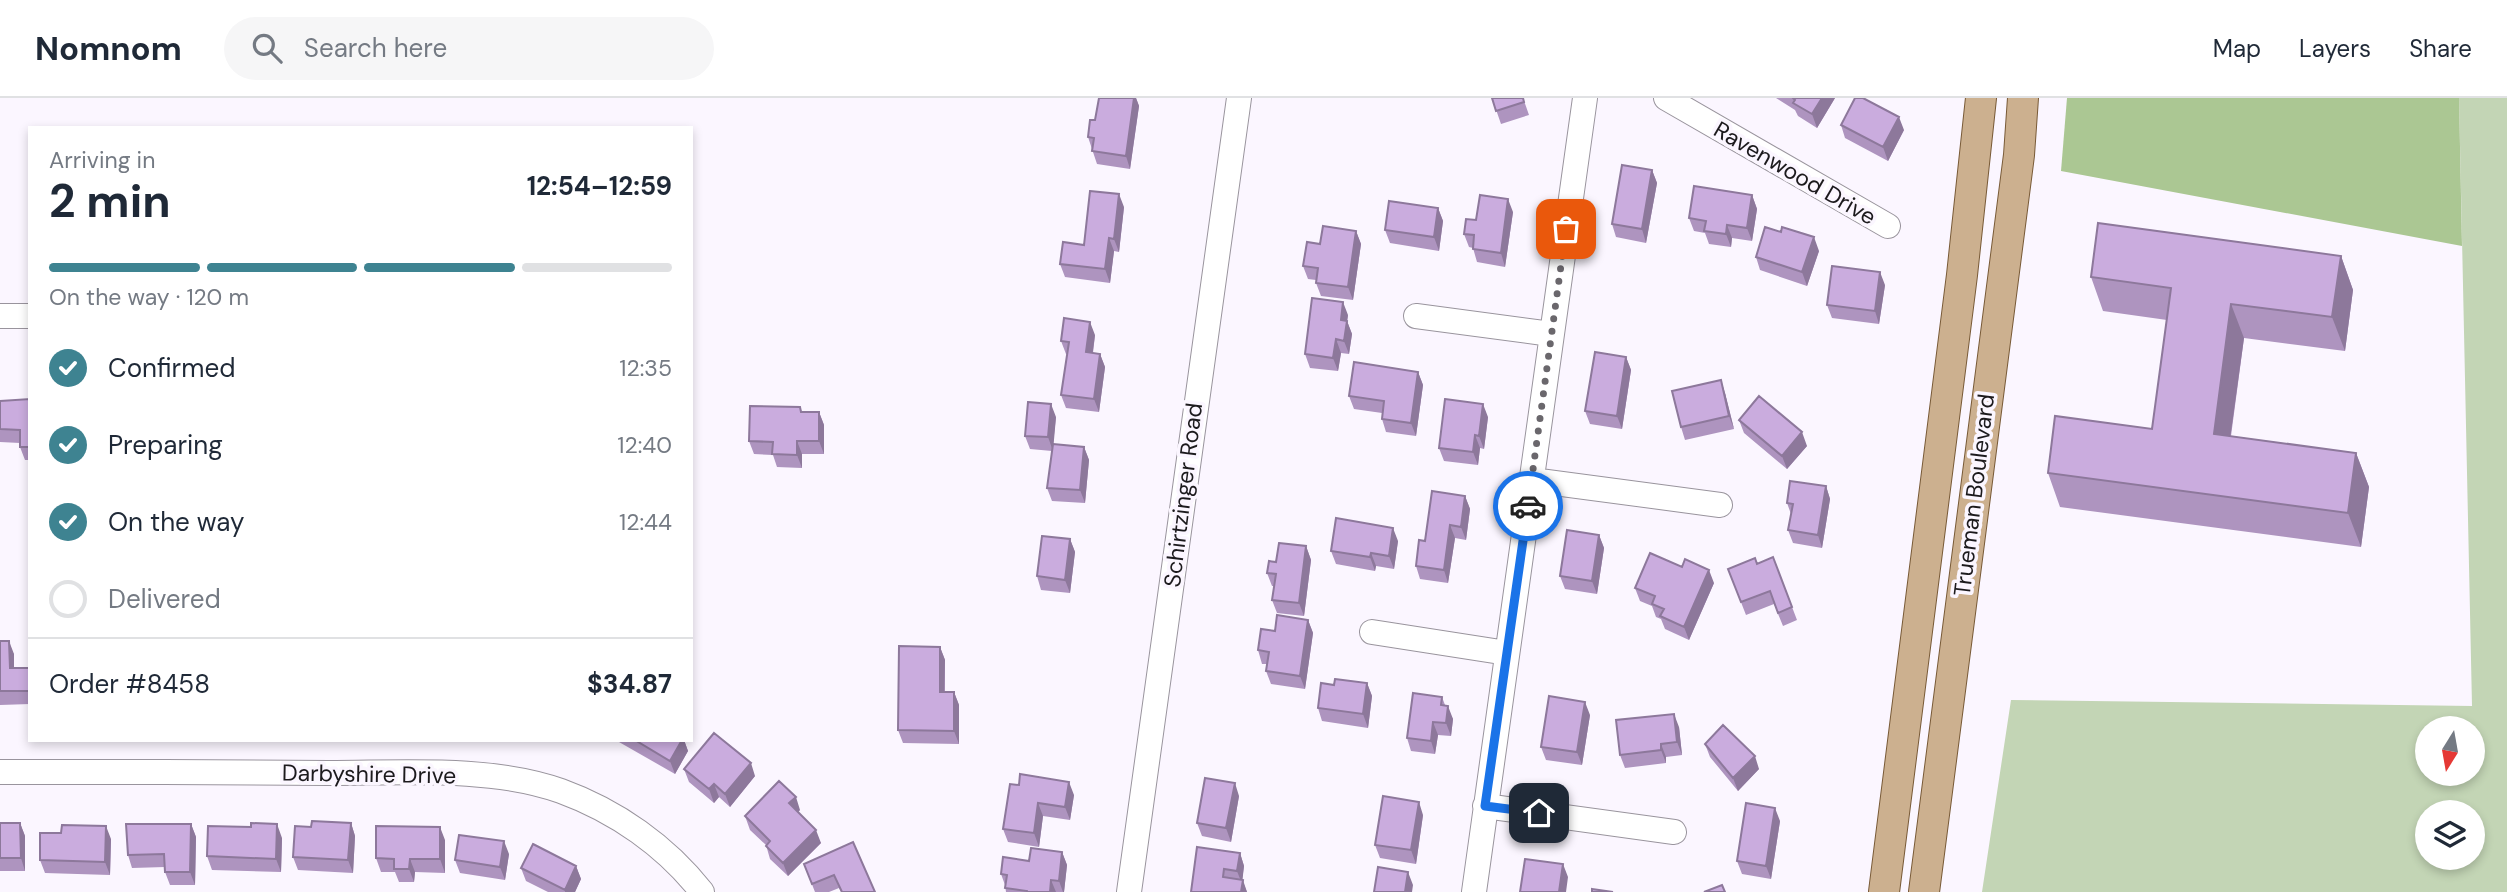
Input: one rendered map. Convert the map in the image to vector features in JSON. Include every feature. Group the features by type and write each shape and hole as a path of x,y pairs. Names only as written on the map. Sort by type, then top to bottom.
{"main road":[{"name":"Trueman Boulevard","path":"1884,892 1961,288 1981,98"},
{"name":"Trueman Boulevard","path":"1924,892 2020,155 2023,98"}],"street":[{"name":"Schirtzinger Road","path":"1129,892 1238,98"},
{"path":"1474,892 1585,98"},
{"name":"Ravenwood Drive","path":"1666,98 1888,226"},
{"path":"0,316 28,316"},
{"path":"1416,316 1551,334"},
{"path":"1532,480 1720,505"},
{"path":"1372,632 1507,653"},
{"name":"Darbyshire Drive","path":"0,772 438,773 522,781 561,791 636,830 669,856 702,892"},
{"path":"1485,806 1674,832"}],"green space":[{"path":"2067,98 2459,98 2462,246 2061,171"},
{"path":"2459,98 2507,98 2507,892 1982,892 2011,700 2472,706"}],"building":[{"path":"1099,98 1134,98 1126,156 1092,151 1094,138 1088,137 1090,120 1095,120"},
{"path":"1492,98 1523,98 1524,102 1496,111"},
{"path":"1793,98 1822,98 1812,114 1793,103"},
{"path":"1855,98 1863,98 1899,117 1883,147 1841,125"},
{"path":"1622,165 1652,170 1642,229 1612,224"},
{"path":"1694,186 1752,195 1747,228 1727,225 1726,234 1704,231 1706,221 1689,218"},
{"path":"1090,191 1119,194 1114,239 1109,238 1105,269 1060,264 1063,242 1084,245"},
{"path":"1480,195 1508,199 1501,253 1473,249 1474,235 1464,234 1466,219 1476,220"},
{"path":"1389,201 1438,208 1434,237 1385,230"},
{"path":"2098,223 2341,256 2332,317 2231,304 2214,434 2356,453 2348,513 2048,473 2055,416 2152,429 2171,288 2091,277"},
{"path":"1323,226 1356,231 1348,287 1316,283 1318,268 1303,266 1307,242 1320,244"},
{"path":"1765,227 1781,232 1782,227 1814,237 1802,272 1756,257"},
{"path":"1832,266 1880,272 1875,311 1827,305"},
{"path":"1312,298 1343,302 1341,320 1347,321 1344,341 1336,339 1333,358 1305,354"},
{"path":"1064,318 1090,322 1086,352 1100,354 1094,399 1061,395 1069,342 1061,341"},
{"path":"1595,352 1626,357 1617,416 1585,411"},
{"path":"1354,362 1418,372 1411,423 1382,419 1384,401 1349,396"},
{"path":"1721,380 1729,416 1681,427 1672,391"},
{"path":"1759,396 1802,432 1782,456 1739,420"},
{"path":"28,399 28,447 20,447 20,430 0,429 0,401"},
{"path":"1445,399 1483,404 1479,436 1475,435 1473,452 1439,448"},
{"path":"1028,402 1051,404 1048,437 1025,436"},
{"path":"750,406 800,407 801,412 819,412 819,441 797,441 797,455 772,454 773,442 749,441"},
{"path":"1053,444 1084,447 1080,490 1047,488"},
{"path":"1790,481 1826,486 1818,535 1788,530 1793,504 1787,503"},
{"path":"1432,491 1465,496 1461,527 1450,525 1444,570 1416,566 1419,540 1425,541"},
{"path":"1336,518 1393,528 1389,556 1371,553 1370,557 1331,551"},
{"path":"1567,530 1599,535 1592,581 1560,576"},
{"path":"1042,536 1070,539 1065,580 1037,576"},
{"path":"1279,543 1306,546 1299,603 1272,600 1276,574 1267,573 1269,561 1276,562"},
{"path":"1650,553 1682,567 1685,559 1709,570 1684,627 1660,616 1664,609 1652,604 1655,596 1635,588"},
{"path":"1773,557 1792,607 1778,613 1770,591 1741,602 1728,569 1755,558 1757,564"},
{"path":"1277,615 1308,620 1300,676 1266,671 1269,652 1258,650 1261,629 1275,631"},
{"path":"0,641 9,641 10,668 28,668 28,691 0,691"},
{"path":"899,646 940,647 940,692 954,692 954,731 898,730"},
{"path":"1335,679 1367,683 1363,714 1318,708 1321,683 1334,685"},
{"path":"1413,693 1442,697 1441,705 1448,706 1446,723 1433,722 1431,741 1407,738"},
{"path":"1549,696 1585,702 1577,752 1541,747"},
{"path":"1674,714 1677,742 1661,744 1661,750 1620,755 1616,720"},
{"path":"1723,725 1755,756 1733,778 1705,744"},
{"path":"714,733 751,763 725,794 714,784 709,789 684,769"},
{"path":"638,742 681,742 670,761"},
{"path":"1020,774 1069,782 1065,807 1038,803 1034,833 1003,829 1010,784 1019,785"},
{"path":"1205,778 1235,783 1226,828 1197,823"},
{"path":"779,781 796,797 789,803 816,830 783,863 766,846 770,841 745,816"},
{"path":"1383,796 1419,802 1411,850 1375,845"},
{"path":"1746,803 1775,808 1766,866 1737,861"},
{"path":"312,821 351,823 348,860 293,857 295,826 311,827"},
{"path":"0,823 20,823 21,858 0,858"},
{"path":"251,823 277,824 276,859 207,856 208,826 251,827"},
{"path":"126,824 191,824 190,872 165,872 164,854 128,855"},
{"path":"62,825 106,826 105,862 40,860 40,833 61,833"},
{"path":"376,826 440,827 440,859 410,859 409,869 394,869 394,859 376,858"},
{"path":"459,835 504,841 500,867 455,860"},
{"path":"853,842 875,892 842,892 834,875 812,884 804,864"},
{"path":"533,844 576,866 565,890 521,868"},
{"path":"1197,847 1240,853 1237,871 1224,869 1223,877 1243,880 1241,892 1191,892"},
{"path":"1031,848 1062,852 1059,881 1051,880 1050,892 1005,888 1007,875 1001,874 1003,857 1029,861"},
{"path":"1525,859 1563,864 1559,892 1520,892"},
{"path":"1378,867 1408,872 1405,892 1374,892"},
{"path":"1722,885 1725,892 1704,892"},
{"path":"1592,889 1613,892 1592,892"}],"way so far":[{"path":"1528,506 1566,229"}],"route":[{"path":"1528,506 1485,806 1539,813"}]}
